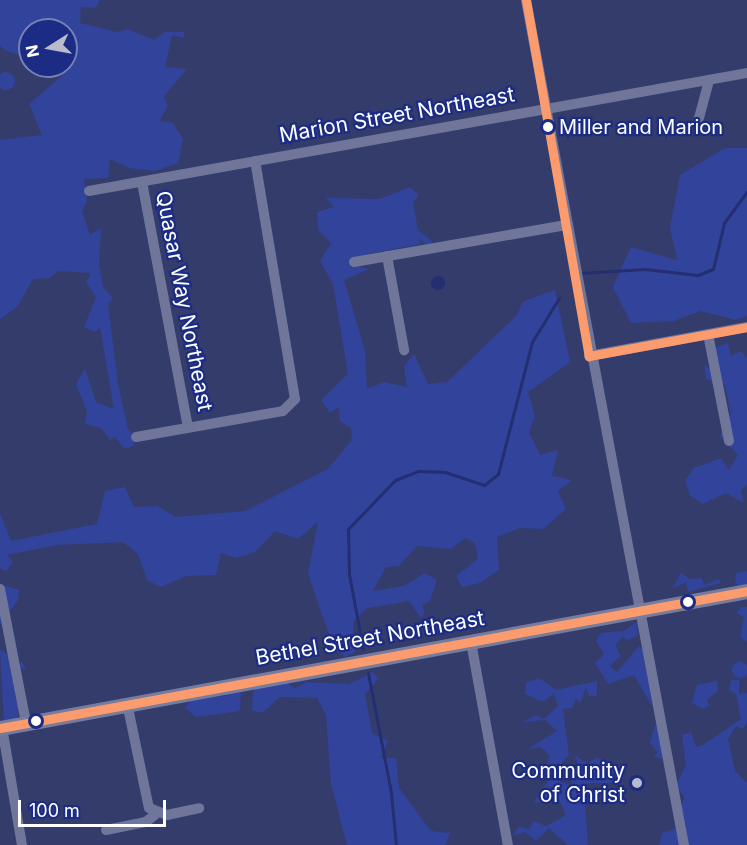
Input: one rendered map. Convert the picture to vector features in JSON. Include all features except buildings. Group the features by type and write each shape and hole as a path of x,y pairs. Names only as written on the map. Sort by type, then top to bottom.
{"street":[{"path":"526,0 564,225 684,845"},
{"name":"Marion Street Northeast","path":"89,191 747,73"},
{"path":"699,118 709,80"},
{"path":"136,437 283,411 292,405 296,390 255,161"},
{"name":"Quasar Way Northeast","path":"142,182 188,428"},
{"path":"354,262 564,225"},
{"path":"387,256 404,350"},
{"path":"589,356 747,327"},
{"path":"708,334 729,441"},
{"path":"0,589 26,723"},
{"name":"Bethel Street Northeast","path":"1,728 127,703 747,591"},
{"path":"471,642 508,845"},
{"path":"127,703 143,794 156,813"},
{"path":"1,728 22,845"},
{"path":"106,830 146,822 156,813 199,808"}],"shaded area":[{"path":"0,0 100,0 95,8 81,7 80,23 117,32 128,29 154,40 165,32 184,32 184,38 172,35 165,67 187,69 164,96 168,106 159,121 173,123 183,139 178,163 155,171 129,168 110,159 108,178 84,179 87,202 82,211 90,235 101,228 99,264 103,287 113,298 108,304 118,384 128,429 136,437 134,445 125,449 115,437 110,440 101,428 85,424 87,411 76,384 85,369 96,402 114,409 100,327 96,332 84,327 96,297 86,282 91,273 58,271 50,278 33,279 17,307 0,319 0,140 42,135 29,104 60,78 78,78 78,18 18,18 18,54 6,51 0,46"},
{"path":"6,72 12,75 15,81 12,87 6,90 0,87 -3,81 0,75"},
{"path":"725,148 747,148 747,316 736,320 700,311 674,321 631,323 613,287 631,247 677,260 670,228 680,175"},
{"path":"410,187 419,195 413,202 418,230 432,241 428,246 418,238 421,244 368,254 353,265 369,269 344,280 365,351 367,389 384,382 407,387 404,366 414,354 428,384 447,382 516,316 524,301 555,290 570,362 528,392 535,416 529,432 540,455 558,450 552,476 572,480 558,491 566,509 543,529 520,528 497,537 499,570 480,583 462,587 456,576 478,559 475,543 465,538 451,549 417,546 399,566 386,567 373,591 404,586 425,573 437,580 430,601 422,605 425,613 421,618 409,601 367,608 353,622 355,652 345,657 333,646 308,574 318,522 298,539 275,531 255,552 237,558 221,553 216,575 186,576 161,587 147,580 138,554 123,542 57,545 7,555 13,562 6,571 0,568 0,513 11,541 97,524 105,491 125,487 134,507 157,506 176,517 245,511 328,469 352,440 351,428 340,421 339,407 330,413 321,400 348,374 333,284 320,261 331,243 318,230 317,212 334,207 326,198 380,199"},
{"path":"435,276 441,276 445,283 441,290 435,290 431,286 431,280"},
{"path":"728,343 731,356 741,351 747,359 747,485 741,490 744,503 726,493 703,504 690,496 685,480 694,468 721,458 729,470 738,455 720,436 731,413 725,385 706,379 704,365 720,374 714,348"},
{"path":"747,571 747,587 743,591 735,582 736,573"},
{"path":"681,572 689,579 702,578 704,585 719,579 721,583 688,592 686,582 673,588"},
{"path":"0,584 19,590 18,600 0,625"},
{"path":"741,607 747,607 747,642 740,637 744,617 736,613"},
{"path":"636,622 638,636 627,640 623,636 615,645 621,656 610,666 617,672 639,646 648,653 652,706 634,675 608,684 595,663 604,654 596,641 601,633 624,631"},
{"path":"0,649 20,665 22,661 26,670 18,667 18,717 4,723"},
{"path":"740,662 746,664 748,670 746,676 740,678 734,676 732,670 734,664"},
{"path":"373,672 378,679 365,694 372,733 388,741 381,758 396,758 399,788 431,831 450,833 445,845 347,845 331,784 326,715 317,698 280,697 262,713 252,710 253,691 265,683 281,679 295,688 307,682 349,684"},
{"path":"539,678 556,690 597,681 597,696 589,696 586,688 580,703 576,699 572,708 563,709 569,755 562,762 566,772 559,769 561,779 551,770 541,778 534,775 533,766 547,764 550,756 541,747 528,749 557,731 545,720 522,722 536,715 544,719 558,706 554,693 543,702 525,694 526,683"},
{"path":"731,680 739,680 739,694 747,693 747,722 743,729 736,726 728,739 735,771 747,783 747,845 659,845 662,833 686,825 680,808 685,798 676,786 686,765 682,735 691,732 696,747 703,745 741,719 736,694 729,690"},
{"path":"717,681 718,691 707,700 709,705 703,709 692,703 697,685"},
{"path":"231,690 241,690 240,711 196,717 185,708 193,698 225,696"},
{"path":"656,722 665,756 662,759 654,757 658,752 650,743"},
{"path":"575,755 587,764 596,758 612,762 617,772 611,783 588,783 584,791 588,845 568,845 549,828 536,841 525,832 513,835 518,827 530,829 533,821 546,826 566,815 555,791 545,803 534,802 551,777 572,787 572,773 579,768"}],"waterway":[{"path":"579,273 645,269 698,275 713,269 724,223 747,191"},
{"path":"363,649 349,574 348,529 395,480 419,471 445,472 484,485 498,474 532,342 559,298"},
{"path":"368,673 391,793 396,845"}],"transit line":[{"path":"526,0 589,356 747,327"},
{"path":"0,728 747,591"}],"place":[{"name":"Miller and Marion","path":"548,127"},
{"name":"Community of Christ","path":"637,783"}]}
